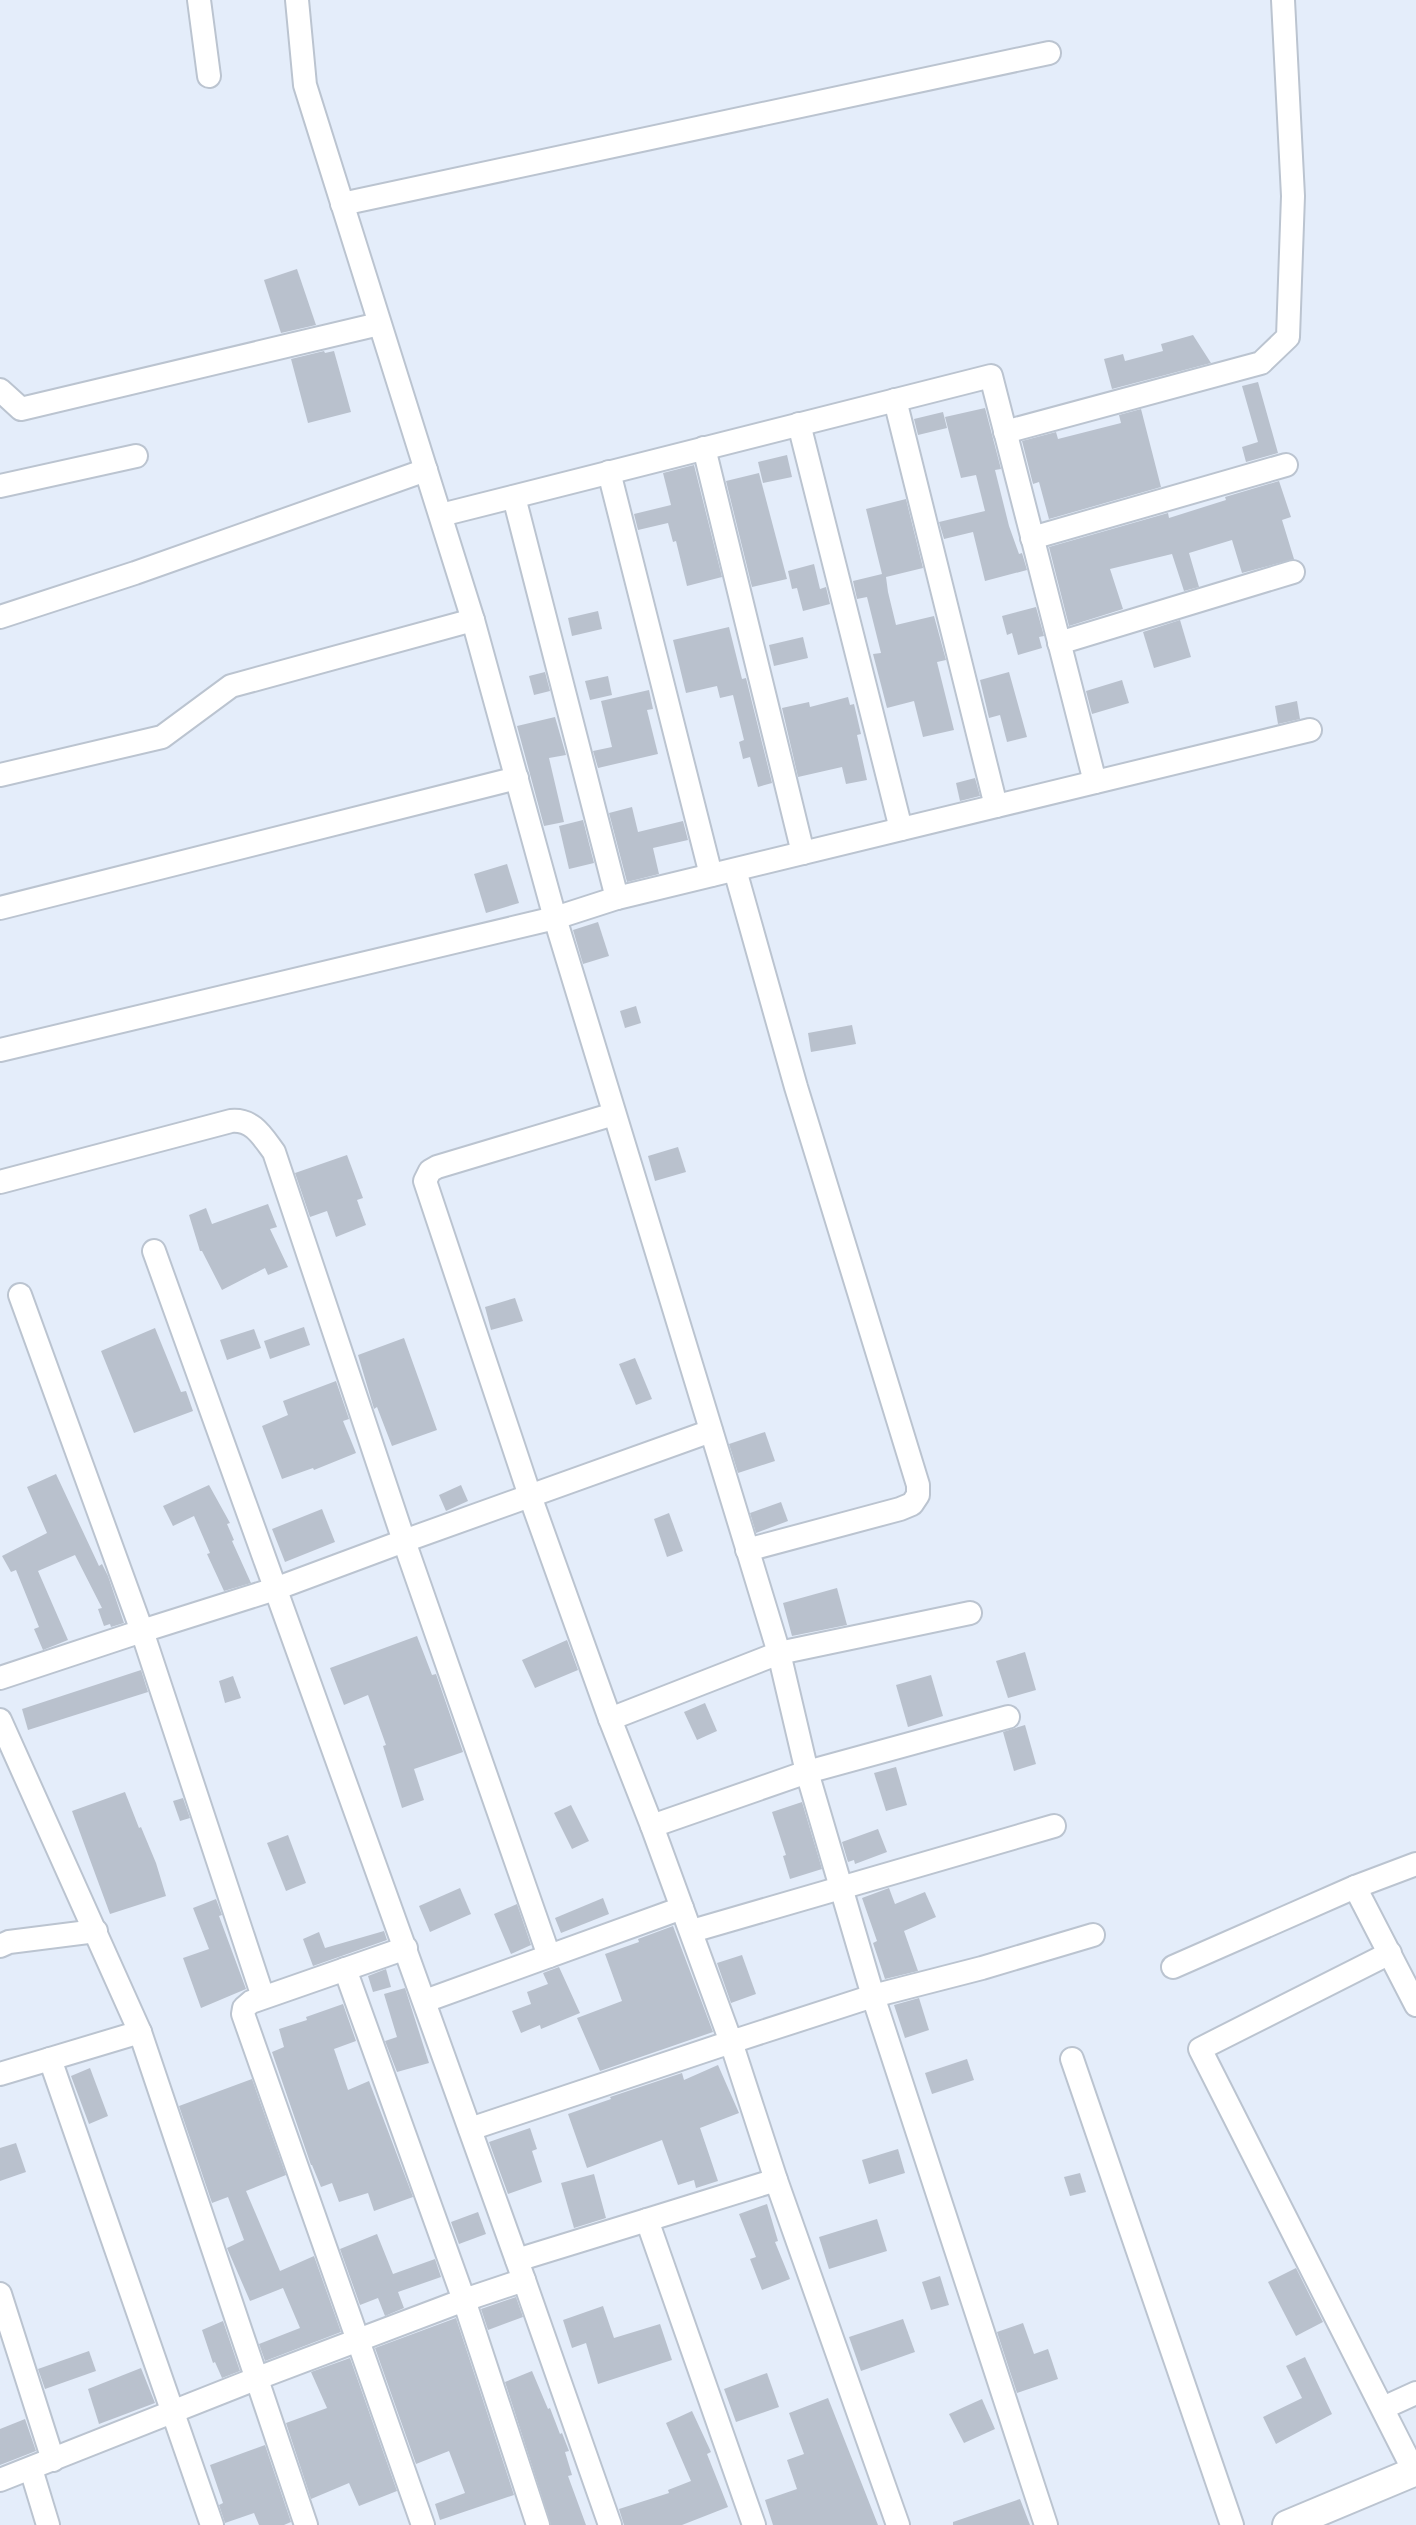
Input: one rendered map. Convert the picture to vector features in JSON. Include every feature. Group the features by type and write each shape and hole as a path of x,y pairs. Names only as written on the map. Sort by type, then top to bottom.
{"street":[{"path":"199,0 209,76"},
{"path":"297,0 305,84 473,620 555,918 779,1653 807,1772 873,1996 1046,2525"},
{"path":"1005,432 1261,363 1288,337 1293,196 1283,0"},
{"path":"342,204 1049,53"},
{"path":"0,390 21,409 379,324"},
{"path":"441,515 991,376 1095,782"},
{"path":"895,400 996,806"},
{"path":"800,424 901,829"},
{"path":"704,448 803,853"},
{"path":"0,486 136,456"},
{"path":"1032,538 1286,465"},
{"path":"0,617 135,573 426,470"},
{"path":"609,472 711,875"},
{"path":"514,496 617,898"},
{"path":"1059,643 1293,572"},
{"path":"0,775 162,737 231,686 473,620"},
{"path":"0,1050 555,918 617,898 1310,730"},
{"path":"0,909 517,778"},
{"path":"735,870 796,1087 918,1485 918,1495 912,1504 900,1509 747,1550"},
{"path":"614,1114 437,1167 426,1175 426,1187 530,1496 610,1719 692,1931 776,2180 898,2525"},
{"path":"0,1182 231,1121 243,1120 254,1126 274,1152 404,1540 549,1956"},
{"path":"154,1251 425,2001 610,2525"},
{"path":"20,1295 142,1630 263,1997"},
{"path":"0,1678 142,1630 275,1589 404,1540 711,1431"},
{"path":"610,1719 779,1653 970,1612"},
{"path":"652,1826 807,1772 1008,1718"},
{"path":"0,1720 140,2032 306,2525"},
{"path":"692,1931 1053,1826"},
{"path":"1173,1967 1355,1887 1416,1864"},
{"path":"1355,1887 1416,2005"},
{"path":"425,2001 682,1908"},
{"path":"0,1946 9,1942 96,1931"},
{"path":"470,2129 873,1996 982,1968 1093,1935"},
{"path":"406,1948 251,2002 244,2008 244,2020 423,2525"},
{"path":"1287,2525 1328,2517 1415,2471 1200,2049 1390,1953"},
{"path":"345,1969 464,2300 538,2525"},
{"path":"0,2074 140,2032"},
{"path":"50,2059 212,2525"},
{"path":"1072,2060 1233,2525"},
{"path":"0,2480 358,2339 464,2300 520,2270 647,2220 776,2180"},
{"path":"647,2220 754,2525"},
{"path":"0,2295 53,2460"},
{"path":"1383,2408 1416,2393"},
{"path":"31,2469 48,2525"}],"building":[{"path":"297,269 316,325 281,333 264,280"},
{"path":"1193,335 1211,363 1112,389 1104,359 1123,354 1125,361 1163,351 1161,344"},
{"path":"324,351 325,353 334,351 351,412 308,423 291,359"},
{"path":"1258,382 1278,453 1246,462 1242,447 1258,442 1242,386"},
{"path":"985,408 1001,469 995,470 1009,526 1019,554 1022,553 1027,570 985,581 973,532 944,539 939,522 985,511 976,475 961,478 945,417"},
{"path":"1141,409 1161,487 1049,519 1039,482 1033,484 1022,441 1056,432 1058,439 1121,423 1119,415"},
{"path":"943,412 947,428 918,435 914,419"},
{"path":"787,455 792,477 763,483 758,462"},
{"path":"694,465 722,577 687,586 676,541 673,542 668,523 638,530 634,514 671,505 663,473"},
{"path":"759,473 787,579 752,587 726,481"},
{"path":"1279,481 1291,517 1282,520 1294,559 1242,573 1232,540 1189,553 1199,587 1184,591 1172,554 1110,569 1123,609 1069,626 1049,547 1168,513 1169,518 1226,500 1225,497"},
{"path":"906,499 923,568 886,577 888,592 896,625 934,616 946,660 937,662 954,730 923,737 914,701 887,708 873,654 881,653 867,597 857,599 853,581 882,574 866,509"},
{"path":"814,564 820,589 826,587 830,604 803,611 797,588 792,589 788,571"},
{"path":"1036,607 1044,636 1039,637 1042,648 1018,655 1012,633 1007,635 1002,616"},
{"path":"598,611 602,629 572,636 568,618"},
{"path":"1180,620 1191,657 1154,668 1143,632"},
{"path":"729,627 742,679 746,678 772,783 758,787 750,757 743,759 739,742 744,740 733,695 720,698 717,686 686,693 673,640"},
{"path":"803,637 808,658 774,666 769,645"},
{"path":"545,672 550,691 534,695 529,676"},
{"path":"1009,672 1027,737 1007,742 1000,715 989,718 980,680"},
{"path":"608,676 612,695 590,700 585,681"},
{"path":"1122,680 1129,703 1092,714 1086,691"},
{"path":"649,690 653,709 647,710 658,754 598,768 593,751 612,747 601,701"},
{"path":"848,697 850,705 854,704 861,734 857,735 867,780 846,784 842,767 798,777 782,708 809,702 810,707"},
{"path":"1297,701 1300,719 1278,724 1275,706"},
{"path":"555,717 566,755 549,758 564,822 544,826 517,726"},
{"path":"975,778 980,796 960,801 956,783"},
{"path":"632,807 638,832 683,821 688,840 653,848 659,874 627,882 609,813"},
{"path":"583,820 594,863 569,869 559,826"},
{"path":"507,864 519,903 486,913 474,874"},
{"path":"598,922 609,956 583,964 573,930"},
{"path":"636,1006 641,1023 625,1028 620,1011"},
{"path":"852,1025 856,1044 811,1052 808,1033"},
{"path":"678,1147 686,1172 655,1181 648,1156"},
{"path":"347,1155 363,1198 357,1200 366,1225 336,1237 327,1211 310,1217 295,1173"},
{"path":"268,1204 277,1227 270,1229 288,1267 268,1275 265,1268 222,1290 200,1251 189,1215 206,1208 212,1224"},
{"path":"515,1298 523,1321 491,1330 485,1307"},
{"path":"304,1327 310,1345 270,1359 264,1341"},
{"path":"155,1328 181,1392 186,1391 193,1411 134,1433 101,1351"},
{"path":"254,1329 261,1348 227,1360 220,1340"},
{"path":"404,1338 437,1430 392,1446 377,1407 374,1409 358,1355"},
{"path":"635,1358 652,1399 636,1405 619,1364"},
{"path":"336,1381 349,1419 343,1421 356,1453 314,1470 313,1468 282,1479 262,1426 288,1415 283,1401"},
{"path":"765,1432 775,1461 738,1473 729,1444"},
{"path":"56,1474 99,1566 102,1564 108,1576 124,1623 111,1627 110,1624 104,1626 98,1609 102,1608 75,1555 38,1571 68,1640 43,1650 34,1629 39,1627 16,1570 11,1572 2,1556 47,1533 27,1487"},
{"path":"209,1485 230,1523 227,1524 234,1540 232,1541 251,1583 224,1591 207,1554 210,1553 194,1516 173,1526 163,1506"},
{"path":"461,1485 468,1501 446,1511 439,1495"},
{"path":"781,1502 788,1521 756,1533 750,1513"},
{"path":"322,1509 335,1542 285,1562 272,1529"},
{"path":"669,1513 683,1551 667,1557 654,1519"},
{"path":"837,1588 847,1625 792,1636 783,1603"},
{"path":"417,1636 432,1675 436,1674 463,1752 414,1769 424,1800 402,1808 383,1746 386,1745 368,1695 344,1705 330,1668"},
{"path":"567,1640 578,1670 535,1688 522,1660"},
{"path":"1025,1652 1036,1690 1008,1698 996,1661"},
{"path":"141,1670 148,1692 28,1730 22,1709"},
{"path":"931,1675 943,1716 908,1727 896,1685"},
{"path":"233,1676 241,1698 225,1703 219,1681"},
{"path":"705,1703 717,1731 697,1740 684,1712"},
{"path":"1025,1725 1036,1764 1014,1771 1003,1732"},
{"path":"896,1767 907,1805 886,1811 874,1773"},
{"path":"125,1792 156,1863 166,1896 110,1914 72,1811"},
{"path":"183,1798 190,1818 180,1821 173,1801"},
{"path":"802,1802 822,1869 790,1879 783,1856 786,1855 772,1812"},
{"path":"571,1805 589,1841 572,1849 554,1813"},
{"path":"878,1829 887,1852 855,1864 854,1860 848,1862 842,1842"},
{"path":"288,1835 306,1883 286,1891 267,1843"},
{"path":"460,1888 471,1914 430,1932 419,1906"},
{"path":"889,1888 895,1904 925,1892 936,1917 904,1931 918,1971 885,1979 873,1943 877,1941 862,1898"},
{"path":"603,1898 609,1914 561,1933 555,1918"},
{"path":"216,1899 222,1915 219,1916 246,1989 201,2008 183,1958 209,1949 193,1908"},
{"path":"517,1904 531,1945 511,1954 494,1914"},
{"path":"673,1926 713,2032 600,2071 577,2018 622,2001 605,1954 639,1942 638,1939"},
{"path":"384,1931 387,1940 313,1966 303,1939 319,1932 325,1948"},
{"path":"742,1955 756,1994 731,2003 717,1963"},
{"path":"559,1967 580,2013 541,2029 540,2025 521,2033 512,2011 531,2004 527,1992 548,1984 543,1973"},
{"path":"386,1969 391,1987 373,1992 368,1976"},
{"path":"405,1988 429,2063 397,2072 385,2041 397,2037 384,1994"},
{"path":"919,1998 929,2030 905,2038 894,2005"},
{"path":"343,2004 356,2041 334,2049 348,2090 369,2081 413,2197 374,2211 368,2193 339,2202 332,2183 321,2187 311,2165 272,2052 284,2047 279,2029 307,2020 306,2017"},
{"path":"967,2059 974,2080 932,2094 925,2073"},
{"path":"718,2065 739,2113 700,2128 718,2181 696,2188 694,2180 678,2185 662,2140 587,2168 568,2114 682,2073 684,2080"},
{"path":"90,2068 108,2116 89,2124 71,2076"},
{"path":"252,2079 286,2175 246,2191 280,2271 314,2256 341,2332 265,2361 259,2344 300,2328 283,2288 250,2301 227,2248 244,2240 228,2197 212,2203 179,2106"},
{"path":"530,2128 537,2149 532,2151 542,2182 508,2194 489,2142"},
{"path":"16,2143 26,2172 0,2181 0,2148"},
{"path":"898,2149 905,2173 869,2184 862,2160"},
{"path":"1080,2173 1086,2192 1070,2196 1064,2177"},
{"path":"594,2174 606,2218 574,2228 561,2183"},
{"path":"767,2204 778,2241 775,2242 790,2279 762,2290 750,2259 756,2257 739,2214"},
{"path":"478,2212 486,2234 459,2244 451,2222"},
{"path":"877,2219 887,2251 829,2269 819,2237"},
{"path":"377,2234 393,2274 435,2259 441,2277 398,2292 404,2308 385,2316 378,2298 360,2305 340,2249"},
{"path":"1296,2268 1323,2322 1296,2336 1268,2282"},
{"path":"940,2276 949,2305 931,2310 922,2282"},
{"path":"516,2297 523,2317 488,2330 481,2309"},
{"path":"603,2306 614,2338 660,2324 672,2360 598,2384 586,2343 572,2348 563,2320"},
{"path":"456,2318 514,2495 440,2520 435,2504 465,2493 449,2451 416,2464 375,2348"},
{"path":"903,2319 915,2352 861,2371 849,2337"},
{"path":"223,2321 240,2371 222,2378 215,2362 213,2363 202,2330"},
{"path":"1023,2323 1034,2354 1048,2349 1058,2379 1017,2393 997,2332"},
{"path":"89,2351 96,2371 45,2389 38,2369"},
{"path":"1305,2357 1332,2414 1276,2444 1263,2417 1302,2398 1286,2366"},
{"path":"350,2358 397,2491 359,2506 349,2483 311,2499 286,2423 327,2408 311,2372"},
{"path":"141,2368 155,2403 99,2424 88,2389"},
{"path":"532,2371 569,2451 565,2452 572,2475 568,2476 586,2525 551,2525 505,2382"},
{"path":"767,2373 779,2407 736,2422 724,2389"},
{"path":"828,2398 878,2525 773,2525 765,2500 797,2489 787,2460 804,2454 789,2413"},
{"path":"982,2399 995,2429 964,2443 949,2414"},
{"path":"692,2411 711,2452 707,2454 728,2507 682,2525 624,2525 619,2509 669,2493 668,2490 691,2481 666,2423"},
{"path":"25,2419 36,2451 0,2465 0,2429"},
{"path":"265,2445 291,2522 284,2525 259,2525 254,2513 225,2523 219,2505 223,2503 210,2465"},
{"path":"1020,2499 1030,2525 953,2525 953,2522"}]}
